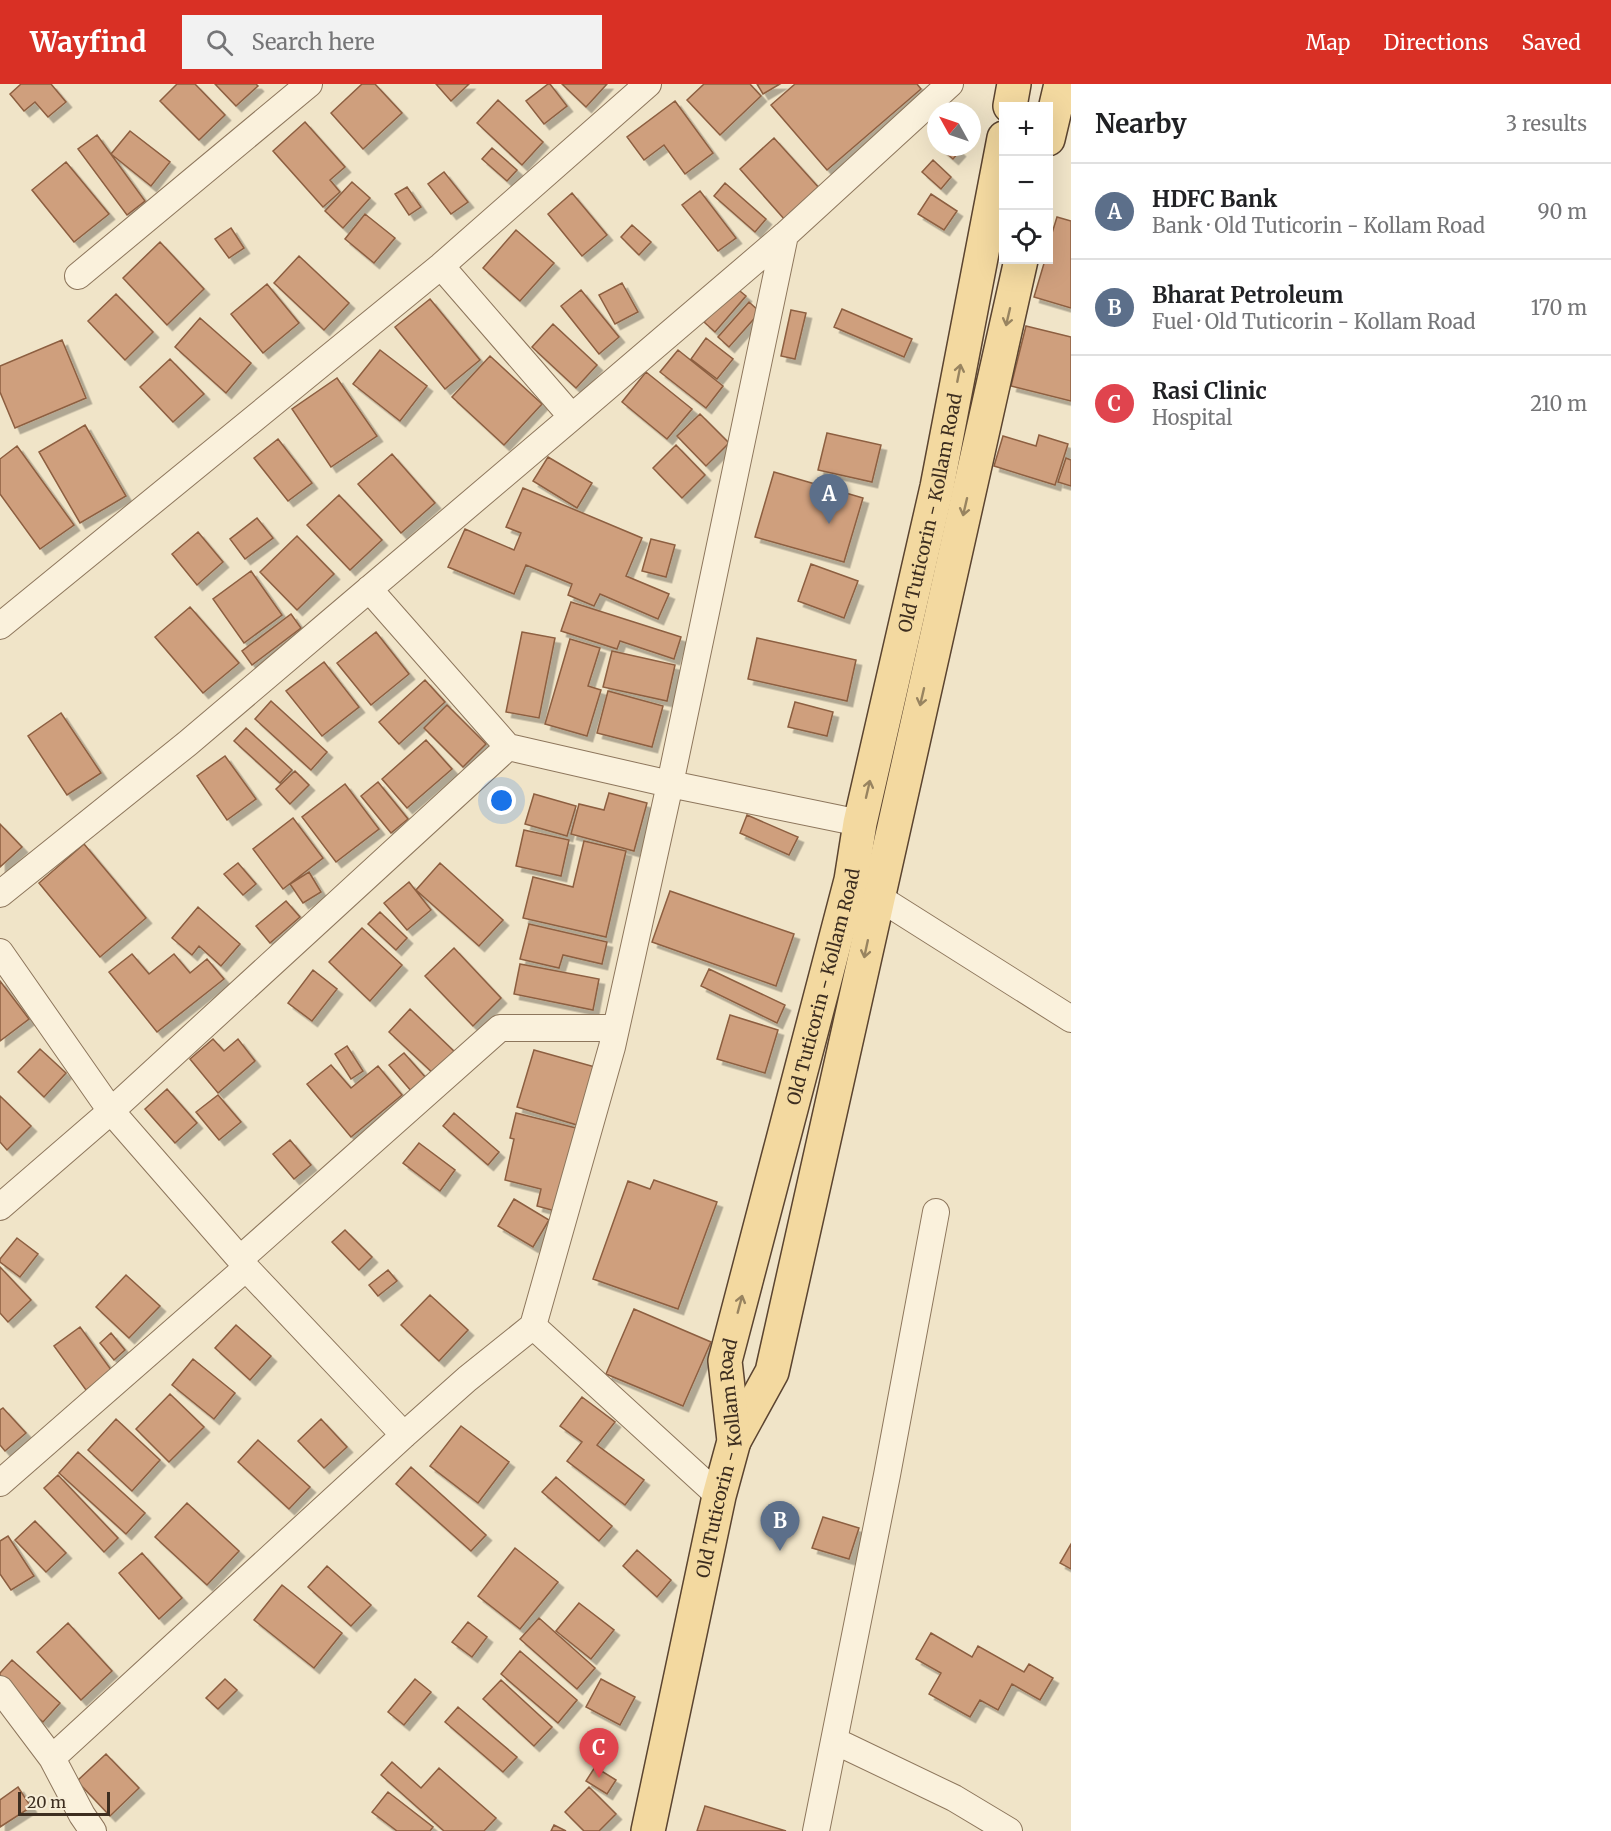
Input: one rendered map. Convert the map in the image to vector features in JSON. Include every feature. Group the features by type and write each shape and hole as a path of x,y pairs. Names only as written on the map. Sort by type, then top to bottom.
{"main road":[{"path":"1011,102 1014,84"},
{"path":"1053,118 1061,84"},
{"name":"Old Tuticorin - Kollam Road","path":"648,1831 719,1496 734,1441 725,1361 848,891 860,824 937,487 1001,156"},
{"path":"734,1441 772,1372 1020,264"}],"street":[{"path":"78,276 309,84"},
{"path":"0,626 441,266 648,84"},
{"path":"0,894 188,743 572,417 785,235 951,84"},
{"path":"52,1758 467,1379 533,1326 612,1047 670,784 785,235"},
{"path":"441,266 572,417"},
{"path":"369,589 508,747 860,824"},
{"path":"0,1207 111,1111 508,747"},
{"path":"878,897 1071,1019"},
{"path":"0,952 111,1111 243,1263 404,1436"},
{"path":"0,1483 500,1028 616,1028"},
{"path":"816,1831 936,1212"},
{"path":"533,1326 719,1496"},
{"path":"0,1689 52,1758 93,1831"},
{"path":"835,1741 954,1798 1009,1831"}],"building":[{"path":"21,84 51,84 66,102 48,117 35,102 24,111 10,94"},
{"path":"177,84 195,84 225,115 199,140 160,101"},
{"path":"215,84 256,84 258,86 236,106"},
{"path":"362,84 375,84 402,113 363,149 331,113"},
{"path":"436,84 469,84 451,101"},
{"path":"548,84 567,106 544,124 526,101"},
{"path":"562,84 607,84 586,107"},
{"path":"704,84 750,84 761,96 720,135 687,100"},
{"path":"757,84 780,84 763,94"},
{"path":"795,84 917,84 921,89 827,170 771,105"},
{"path":"498,100 543,142 522,165 477,123"},
{"path":"675,101 713,153 685,174 664,145 644,160 627,137"},
{"path":"305,122 345,167 330,180 340,192 323,207 273,151"},
{"path":"130,131 170,162 151,186 111,154"},
{"path":"97,135 145,201 127,215 78,149"},
{"path":"774,138 820,189 785,220 740,169"},
{"path":"492,148 517,170 507,181 482,159"},
{"path":"933,160 951,177 941,189 922,172"},
{"path":"66,162 109,214 74,242 32,190"},
{"path":"444,172 468,202 451,214 428,184"},
{"path":"352,182 370,198 343,228 325,211"},
{"path":"725,183 766,219 755,232 714,196"},
{"path":"407,187 421,207 409,215 395,194"},
{"path":"700,191 736,238 718,251 682,205"},
{"path":"572,193 607,235 582,256 548,214"},
{"path":"931,194 957,211 944,230 918,214"},
{"path":"365,214 395,238 374,263 345,239"},
{"path":"1057,217 1071,221 1071,308 1034,297 1044,264 1053,264 1053,230"},
{"path":"632,225 651,242 639,255 621,237"},
{"path":"231,228 244,248 229,258 215,239"},
{"path":"516,230 554,263 520,301 483,268"},
{"path":"160,242 204,289 167,325 123,278"},
{"path":"299,256 349,303 324,330 274,283"},
{"path":"622,283 638,312 615,324 599,295"},
{"path":"267,284 299,323 263,353 231,314"},
{"path":"735,287 746,296 715,332 704,322"},
{"path":"581,290 619,337 599,354 561,306"},
{"path":"116,294 153,332 125,360 88,321"},
{"path":"430,299 480,360 445,389 395,327"},
{"path":"749,302 760,312 729,347 718,337"},
{"path":"842,309 912,339 904,357 834,327"},
{"path":"791,310 806,313 795,359 781,356"},
{"path":"200,318 251,363 226,393 175,347"},
{"path":"553,324 597,365 576,388 532,347"},
{"path":"1026,326 1071,337 1071,401 1011,386"},
{"path":"706,338 733,359 717,379 691,359"},
{"path":"62,340 86,398 15,428 0,392 0,366"},
{"path":"380,350 427,386 400,421 353,384"},
{"path":"678,350 723,386 706,408 660,372"},
{"path":"490,356 542,404 504,445 452,397"},
{"path":"170,359 204,394 173,422 140,387"},
{"path":"646,372 692,409 667,439 622,402"},
{"path":"337,378 377,436 331,467 292,409"},
{"path":"700,414 729,443 706,466 677,436"},
{"path":"85,425 126,496 80,523 39,452"},
{"path":"827,433 881,445 872,482 818,470"},
{"path":"1039,435 1068,444 1055,485 994,466 1003,436 1036,446"},
{"path":"278,439 312,483 288,501 254,458"},
{"path":"676,445 705,475 682,498 653,468"},
{"path":"17,446 74,525 40,549 0,494 0,459"},
{"path":"392,454 435,503 401,533 358,484"},
{"path":"548,457 592,483 577,508 533,481"},
{"path":"1066,458 1071,460 1071,486 1058,482"},
{"path":"774,472 863,498 844,562 755,537"},
{"path":"523,488 642,538 626,576 669,594 658,619 600,594 594,606 568,595 572,584 526,565 514,594 448,567 465,529 514,550 521,533 506,527"},
{"path":"339,495 382,540 350,570 307,525"},
{"path":"257,518 273,538 245,559 230,539"},
{"path":"198,532 223,562 197,585 172,554"},
{"path":"297,536 334,574 297,610 260,572"},
{"path":"651,539 675,545 666,577 642,571"},
{"path":"811,564 858,581 844,618 798,601"},
{"path":"251,571 282,615 244,643 213,599"},
{"path":"571,602 681,637 674,659 620,641 617,649 561,631"},
{"path":"190,607 239,663 203,693 155,637"},
{"path":"291,614 301,628 252,665 242,651"},
{"path":"376,632 409,674 371,705 337,663"},
{"path":"522,632 555,638 539,718 506,712"},
{"path":"757,638 856,660 847,701 748,679"},
{"path":"570,639 600,648 588,686 601,690 587,736 545,724"},
{"path":"612,651 675,665 667,701 603,687"},
{"path":"324,662 359,707 322,736 286,691"},
{"path":"425,680 445,702 399,744 379,722"},
{"path":"608,691 663,706 652,747 597,733"},
{"path":"271,701 327,752 311,770 255,719"},
{"path":"795,702 833,712 827,736 788,727"},
{"path":"447,705 486,744 463,767 424,728"},
{"path":"61,713 101,773 67,795 28,736"},
{"path":"246,728 292,770 280,783 234,741"},
{"path":"426,740 452,769 407,808 382,779"},
{"path":"225,756 256,799 227,820 197,776"},
{"path":"295,771 309,785 290,804 276,789"},
{"path":"378,782 408,819 391,833 361,796"},
{"path":"345,784 379,829 336,862 302,817"},
{"path":"609,793 647,803 634,851 571,834 579,804 604,810"},
{"path":"534,794 576,806 567,836 525,824"},
{"path":"747,815 798,837 789,855 740,833"},
{"path":"293,818 323,858 283,889 253,849"},
{"path":"0,824 22,847 0,867"},
{"path":"524,830 569,840 561,876 516,866"},
{"path":"584,841 626,851 606,937 523,918 533,877 573,887"},
{"path":"84,844 146,918 100,957 39,883"},
{"path":"238,863 256,884 243,895 224,874"},
{"path":"440,863 503,920 479,946 416,890"},
{"path":"309,872 321,892 303,903 290,884"},
{"path":"409,882 431,910 407,930 384,903"},
{"path":"670,891 794,934 776,986 652,942"},
{"path":"286,901 300,917 270,943 256,926"},
{"path":"198,907 240,944 221,966 199,946 192,955 172,938"},
{"path":"380,912 407,938 396,950 368,924"},
{"path":"529,924 607,942 602,964 563,955 559,968 520,959"},
{"path":"362,928 402,965 370,1001 329,962"},
{"path":"454,948 501,998 473,1026 425,976"},
{"path":"132,954 149,974 174,954 190,973 207,959 224,979 157,1032 109,972"},
{"path":"520,964 599,979 593,1010 514,994"},
{"path":"709,969 785,1005 777,1023 701,986"},
{"path":"313,970 337,989 312,1021 288,1003"},
{"path":"0,981 29,1019 0,1041"},
{"path":"410,1009 457,1054 436,1076 389,1032"},
{"path":"730,1015 778,1030 765,1073 717,1059"},
{"path":"213,1039 224,1051 238,1039 255,1061 218,1093 190,1059"},
{"path":"347,1046 363,1071 351,1079 335,1054"},
{"path":"40,1049 66,1073 44,1097 18,1072"},
{"path":"534,1050 595,1067 577,1125 517,1107"},
{"path":"404,1053 427,1079 412,1092 389,1065"},
{"path":"331,1065 351,1088 378,1066 402,1095 351,1137 307,1084"},
{"path":"167,1089 197,1123 175,1143 145,1109"},
{"path":"218,1095 241,1122 219,1140 196,1112"},
{"path":"0,1096 31,1126 7,1150 0,1142"},
{"path":"454,1113 499,1152 488,1165 443,1126"},
{"path":"516,1113 580,1129 559,1212 537,1206 541,1189 505,1180 514,1139 510,1138"},
{"path":"290,1140 311,1165 294,1179 273,1154"},
{"path":"419,1143 455,1170 440,1191 403,1163"},
{"path":"654,1180 717,1202 678,1309 593,1279 628,1181 650,1189"},
{"path":"514,1199 549,1220 533,1247 498,1226"},
{"path":"345,1230 372,1257 359,1270 332,1242"},
{"path":"17,1238 38,1254 20,1277 0,1262"},
{"path":"0,1267 31,1300 8,1322 0,1313"},
{"path":"388,1270 397,1281 378,1296 369,1285"},
{"path":"126,1275 160,1306 129,1338 96,1307"},
{"path":"430,1295 468,1330 439,1361 401,1325"},
{"path":"634,1309 711,1342 683,1406 606,1374"},
{"path":"236,1325 271,1356 250,1380 215,1348"},
{"path":"80,1327 112,1371 86,1390 54,1346"},
{"path":"111,1333 125,1350 114,1360 100,1343"},
{"path":"193,1359 235,1393 214,1419 172,1385"},
{"path":"170,1394 204,1427 169,1462 136,1429"},
{"path":"582,1397 615,1422 597,1445 644,1480 625,1505 567,1461 582,1442 560,1426"},
{"path":"3,1408 26,1433 5,1451 0,1445 0,1410"},
{"path":"116,1419 160,1460 132,1491 88,1450"},
{"path":"321,1419 347,1447 324,1468 298,1441"},
{"path":"461,1426 509,1462 478,1503 430,1466"},
{"path":"258,1440 310,1487 289,1509 238,1462"},
{"path":"78,1452 145,1513 126,1534 59,1473"},
{"path":"411,1467 486,1535 471,1551 396,1484"},
{"path":"58,1475 118,1538 104,1552 44,1488"},
{"path":"556,1477 612,1526 599,1541 542,1492"},
{"path":"187,1503 239,1551 207,1585 155,1537"},
{"path":"823,1517 859,1528 849,1559 812,1548"},
{"path":"35,1521 66,1553 46,1572 15,1540"},
{"path":"8,1536 34,1576 11,1590 0,1574 0,1541"},
{"path":"1071,1544 1071,1569 1060,1563"},
{"path":"515,1548 558,1582 520,1629 478,1596"},
{"path":"637,1550 671,1580 657,1597 623,1566"},
{"path":"142,1553 182,1598 159,1619 119,1573"},
{"path":"327,1566 371,1605 351,1626 308,1587"},
{"path":"282,1585 342,1633 314,1668 254,1620"},
{"path":"579,1603 614,1630 591,1659 556,1631"},
{"path":"539,1618 595,1668 577,1689 520,1639"},
{"path":"468,1622 487,1637 472,1657 452,1642"},
{"path":"68,1623 112,1671 81,1700 37,1652"},
{"path":"931,1633 972,1657 978,1646 1024,1672 1029,1664 1053,1678 1040,1700 1012,1684 998,1710 980,1700 970,1717 929,1694 941,1673 916,1659"},
{"path":"520,1651 577,1700 558,1723 501,1674"},
{"path":"12,1660 60,1703 43,1722 0,1683 0,1673"},
{"path":"225,1679 237,1690 218,1709 206,1698"},
{"path":"415,1679 431,1692 404,1725 388,1712"},
{"path":"601,1679 635,1697 620,1725 586,1707"},
{"path":"501,1680 552,1727 534,1746 483,1699"},
{"path":"458,1707 517,1757 503,1772 445,1722"},
{"path":"106,1754 139,1788 110,1816 77,1781"},
{"path":"392,1762 421,1788 439,1768 496,1818 484,1831 444,1831 381,1775"},
{"path":"595,1767 616,1780 607,1794 586,1781"},
{"path":"18,1787 31,1807 0,1827 0,1800"},
{"path":"589,1787 616,1814 599,1831 584,1831 565,1812"},
{"path":"388,1792 433,1827 430,1831 397,1831 372,1812"},
{"path":"705,1806 786,1831 697,1831"},
{"path":"554,1825 566,1831 551,1831"}],"place":[{"name":"HDFC Bank","path":"829,524"},
{"name":"Bharat Petroleum","path":"780,1551"},
{"name":"Rasi Clinic","path":"599,1778"}]}
